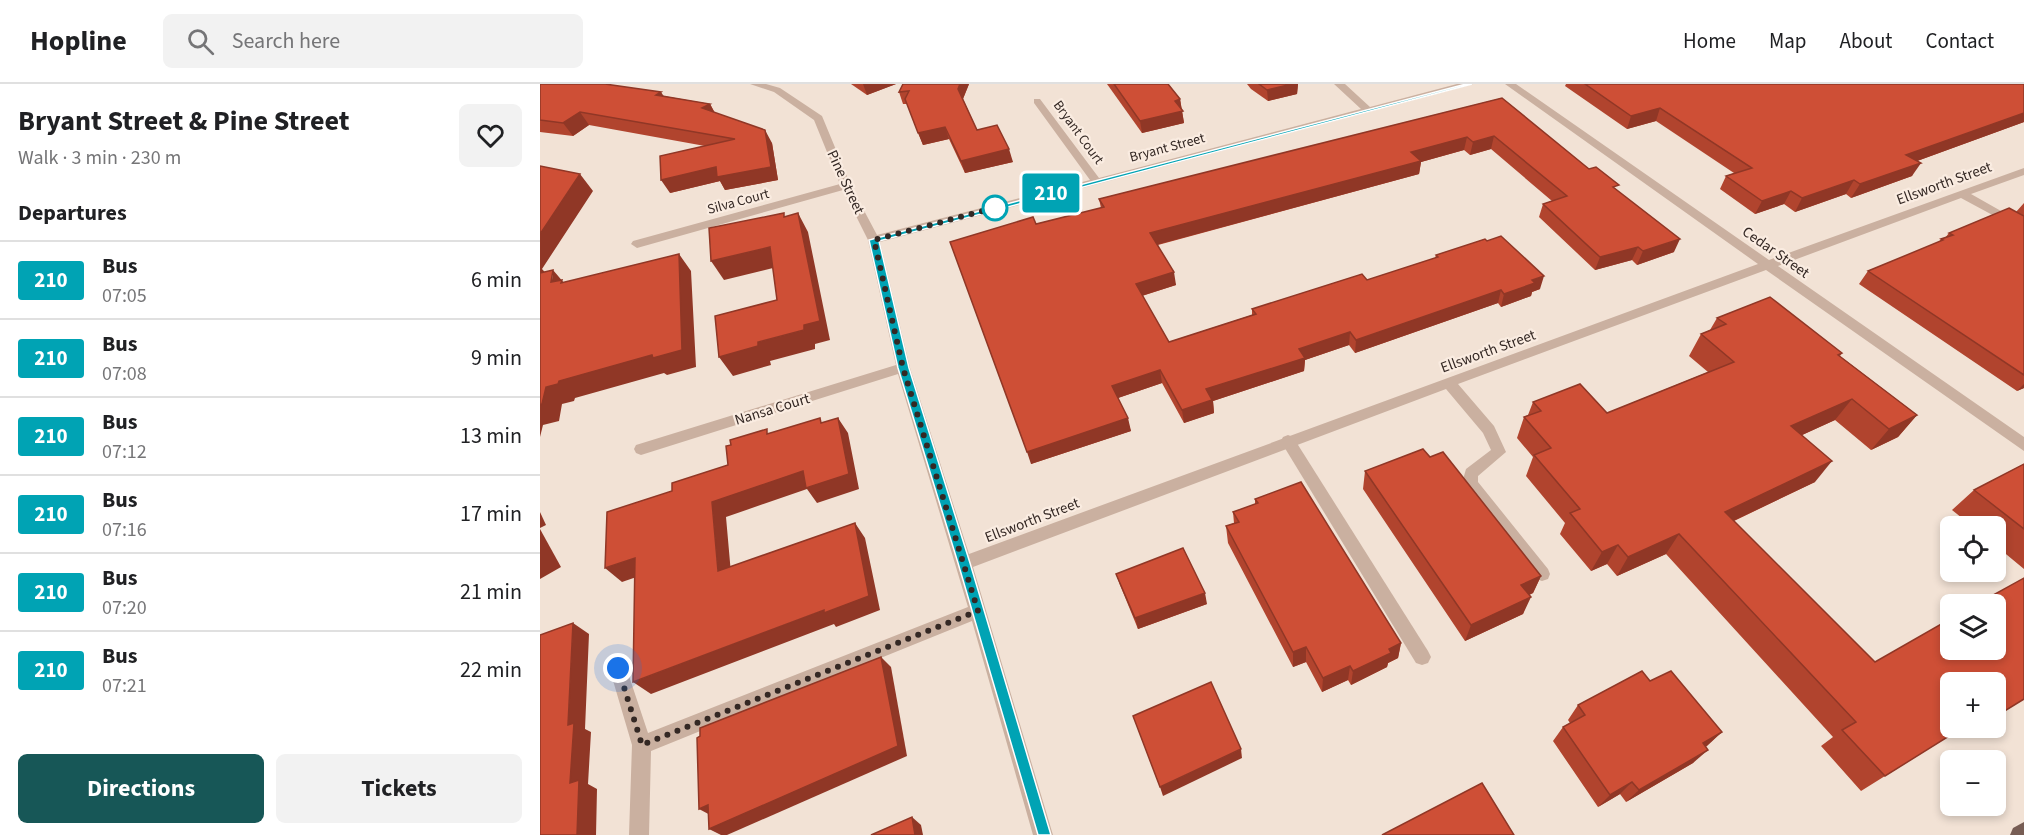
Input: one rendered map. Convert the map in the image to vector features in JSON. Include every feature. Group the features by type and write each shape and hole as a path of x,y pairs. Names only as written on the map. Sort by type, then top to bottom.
{"street":[{"name":"Pine Street","path":"754,84 777,90 818,118 846,186 874,240 903,368 964,563 1043,835"},
{"path":"1339,84 1368,110"},
{"name":"Bryant Street","path":"874,240 1468,84"},
{"name":"Cedar Street","path":"1510,84 2024,445"},
{"name":"Bryant Court","path":"1037,101 1096,181"},
{"name":"Ellsworth Street","path":"964,563 1288,441 2024,171"},
{"name":"Silva Court","path":"637,244 846,186"},
{"path":"1962,194 2024,229"},
{"name":"Nansa Court","path":"640,449 903,368"},
{"path":"1449,383 1489,430 1498,452 1471,473 1470,483 1542,574"},
{"path":"1288,441 1422,657"},
{"path":"642,745 978,611"},
{"path":"618,668 642,745 639,835"}],"building":[{"path":"540,84 605,84 661,92 656,95 710,104 702,108 765,130 771,167 717,177 716,167 661,180 660,156 735,139 580,112 563,123 540,120"},
{"path":"903,84 960,84 958,89 977,130 997,125 1009,149 961,161 945,127 918,133 905,99 909,91 899,92"},
{"path":"1114,84 1168,84 1180,99 1175,101 1183,111 1140,121"},
{"path":"1259,84 1292,84 1267,90"},
{"path":"1585,84 2024,84 2024,113 1906,155 1921,163 1860,184 1854,180 1802,198 1791,191 1762,201 1726,176 1752,168 1660,108 1631,116"},
{"path":"1502,98 1589,169 1596,167 1619,185 1613,187 1680,239 1643,251 1638,247 1600,257 1543,204 1567,196 1494,136 1473,142 1467,137 1411,152 1421,161 1150,233 1174,272 1136,284 1169,342 1256,314 1252,309 1362,274 1367,280 1438,257 1436,255 1501,236 1544,276 1532,280 1535,283 1504,294 1501,290 1356,340 1350,332 1299,349 1305,358 1206,389 1212,400 1182,410 1160,370 1112,386 1128,418 1027,452 950,242 1033,217 1036,224 1104,207 1099,199"},
{"path":"540,166 580,174 540,234"},
{"path":"2009,208 2024,216 2024,375 1868,271 1943,240 1941,239 1953,235 1949,233"},
{"path":"784,213 784,217 798,213 820,321 804,325 804,330 758,342 758,346 719,357 715,316 777,300 770,247 711,261 709,228"},
{"path":"679,254 682,350 653,358 652,355 559,381 558,384 546,387 540,405 540,273 553,270 551,282 562,280 561,283"},
{"path":"1770,297 1842,353 1838,355 1917,415 1889,429 1852,399 1791,426 1832,461 1725,512 1875,662 1940,625 1940,660 2006,660 2006,594 1995,594 2024,578 2024,699 2006,710 2006,672 1940,672 1940,738 1946,738 1885,776 1842,730 1856,722 1679,534 1628,557 1618,545 1602,552 1570,513 1580,509 1534,455 1551,448 1524,417 1541,411 1533,402 1580,384 1607,413 1734,362 1701,334 1726,324 1717,318"},
{"path":"820,418 821,423 838,418 849,474 806,488 803,471 712,502 718,571 855,523 869,596 824,613 824,610 633,682 635,558 605,568 607,512 672,491 672,483 728,465 726,446 731,445 730,440 767,429 767,434"},
{"path":"1423,449 1430,457 1443,452 1541,576 1521,585 1531,597 1471,625 1365,471"},
{"path":"2024,464 2024,529 1974,490"},
{"path":"1301,482 1401,643 1389,649 1391,653 1353,671 1350,666 1323,678 1306,647 1293,652 1226,526 1239,522 1233,512 1258,503 1255,499"},
{"path":"1183,548 1205,593 1135,618 1116,574"},
{"path":"573,623 568,725 574,723 570,783 579,780 577,835 540,835 540,635"},
{"path":"881,657 898,746 709,829 708,805 699,809 697,738 700,736 700,728"},
{"path":"1642,671 1650,681 1671,671 1722,732 1703,743 1708,750 1639,790 1632,782 1610,795 1563,727 1585,715 1578,705"},
{"path":"1211,682 1241,749 1160,787 1133,716"},
{"path":"1482,783 1514,835 1382,835"},
{"path":"912,817 915,835 871,835"}],"bus line":[{"name":"210","path":"1043,835 964,563 903,368 874,240 1468,84"}],"route":[{"path":"618,668 642,745 978,611 903,368 874,240 998,207 995,208"}]}
